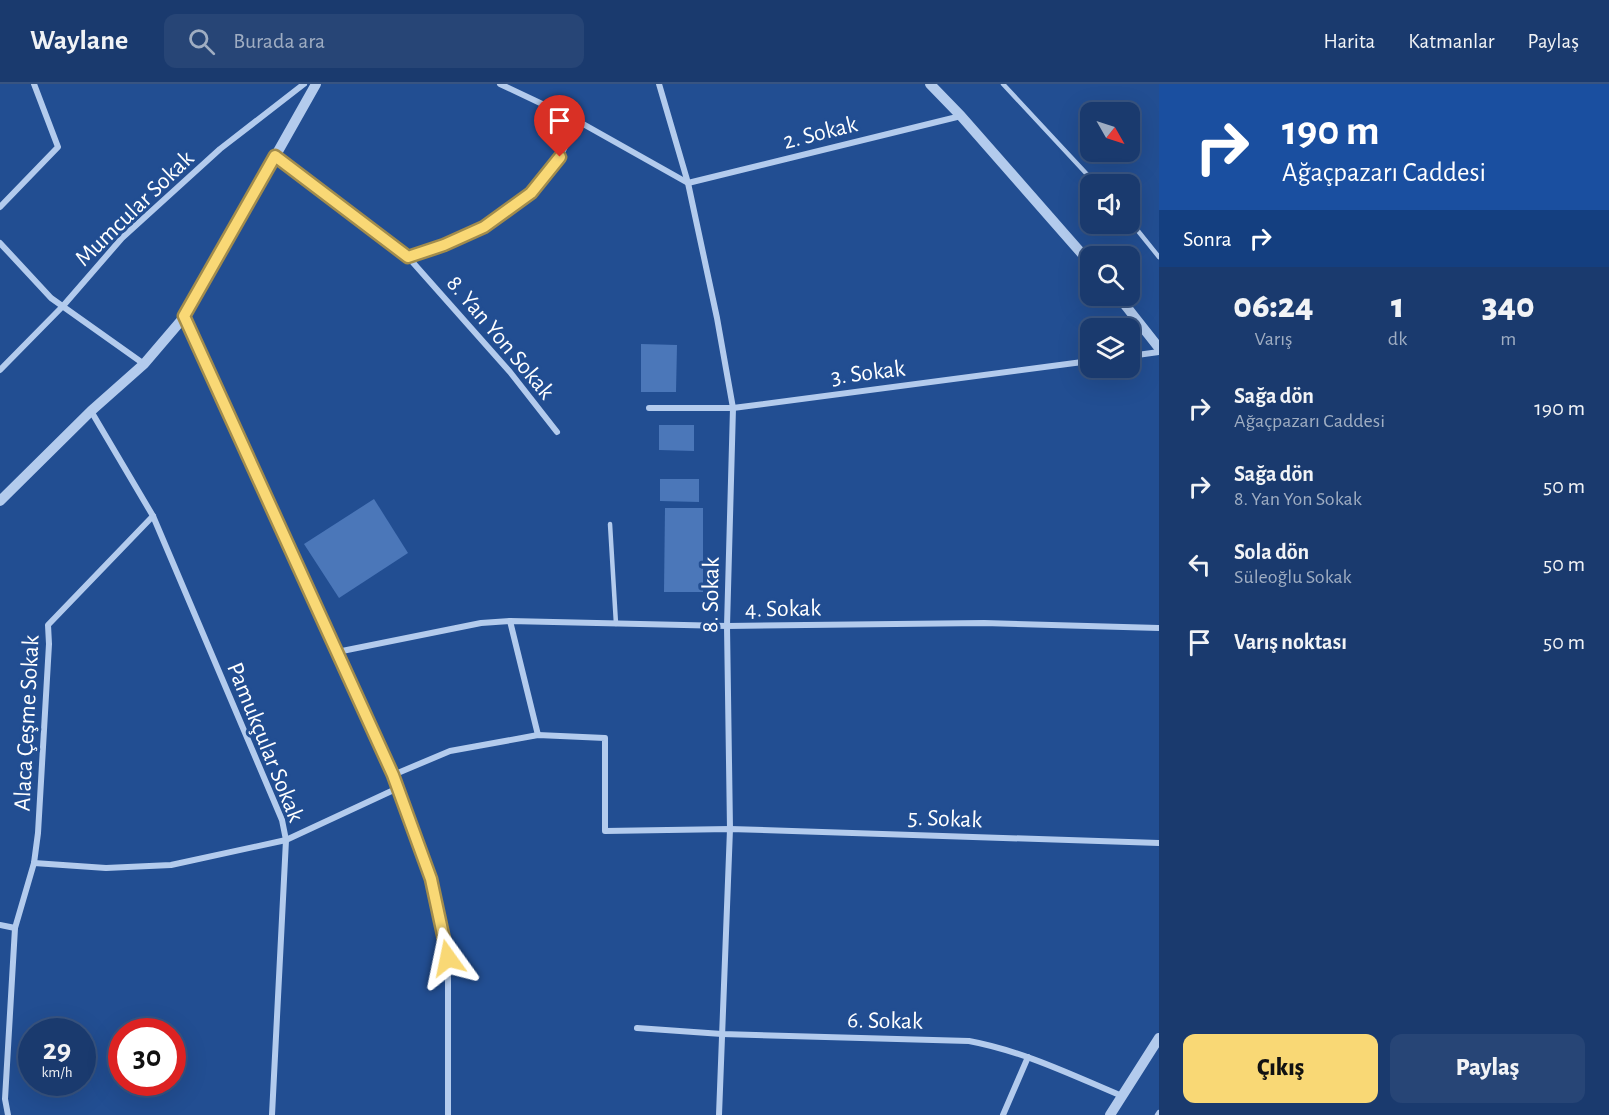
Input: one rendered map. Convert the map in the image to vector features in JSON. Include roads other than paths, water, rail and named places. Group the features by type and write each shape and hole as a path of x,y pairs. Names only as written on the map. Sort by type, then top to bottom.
{"street":[{"path":"0,207 58,147 34,84"},
{"name":"Mumcular Sokak","path":"0,370 63,306 122,238 220,149 304,84"},
{"path":"0,501 91,411 144,364 184,316 316,84"},
{"path":"500,84 576,120 688,183"},
{"name":"8. Sokak","path":"659,84 688,183 717,318 733,408 727,626 730,829 719,1115"},
{"path":"930,84 1080,252"},
{"name":"2. Sokak","path":"688,183 961,116"},
{"path":"408,257 444,245 484,227 531,193 560,157 576,120"},
{"name":"8. Yan Yon Sokak","path":"275,156 408,257 510,372 557,432"},
{"path":"0,243 51,298 144,364"},
{"path":"1126,306 1159,348"},
{"path":"184,316 393,775 431,879 448,958 448,1115"},
{"path":"1140,355 1159,352"},
{"name":"3. Sokak","path":"649,408 733,408 1080,362"},
{"name":"Pamukçular Sokak","path":"91,411 153,516 282,820 286,840 272,1115"},
{"name":"Alaca Çeşme Sokak","path":"8,1115 5,1099 15,928 34,863 38,833 49,644 48,625 153,516"},
{"path":"393,775 450,751 538,735 510,621"},
{"name":"4. Sokak","path":"338,652 482,623 510,621 727,626 984,623 1159,628"},
{"name":"5. Sokak","path":"538,735 605,738 605,831 730,829 1159,843"},
{"path":"34,863 106,868 171,865 286,840 398,788"},
{"path":"0,925 15,928"},
{"name":"6. Sokak","path":"637,1028 722,1034 969,1041 1000,1047 1028,1057 1122,1096"},
{"path":"1110,1115 1159,1038"},
{"path":"1003,1115 1028,1057"}],"lane":[{"path":"1003,84 1087,174"},
{"path":"1140,233 1159,257"},
{"path":"610,524 616,624"}]}
